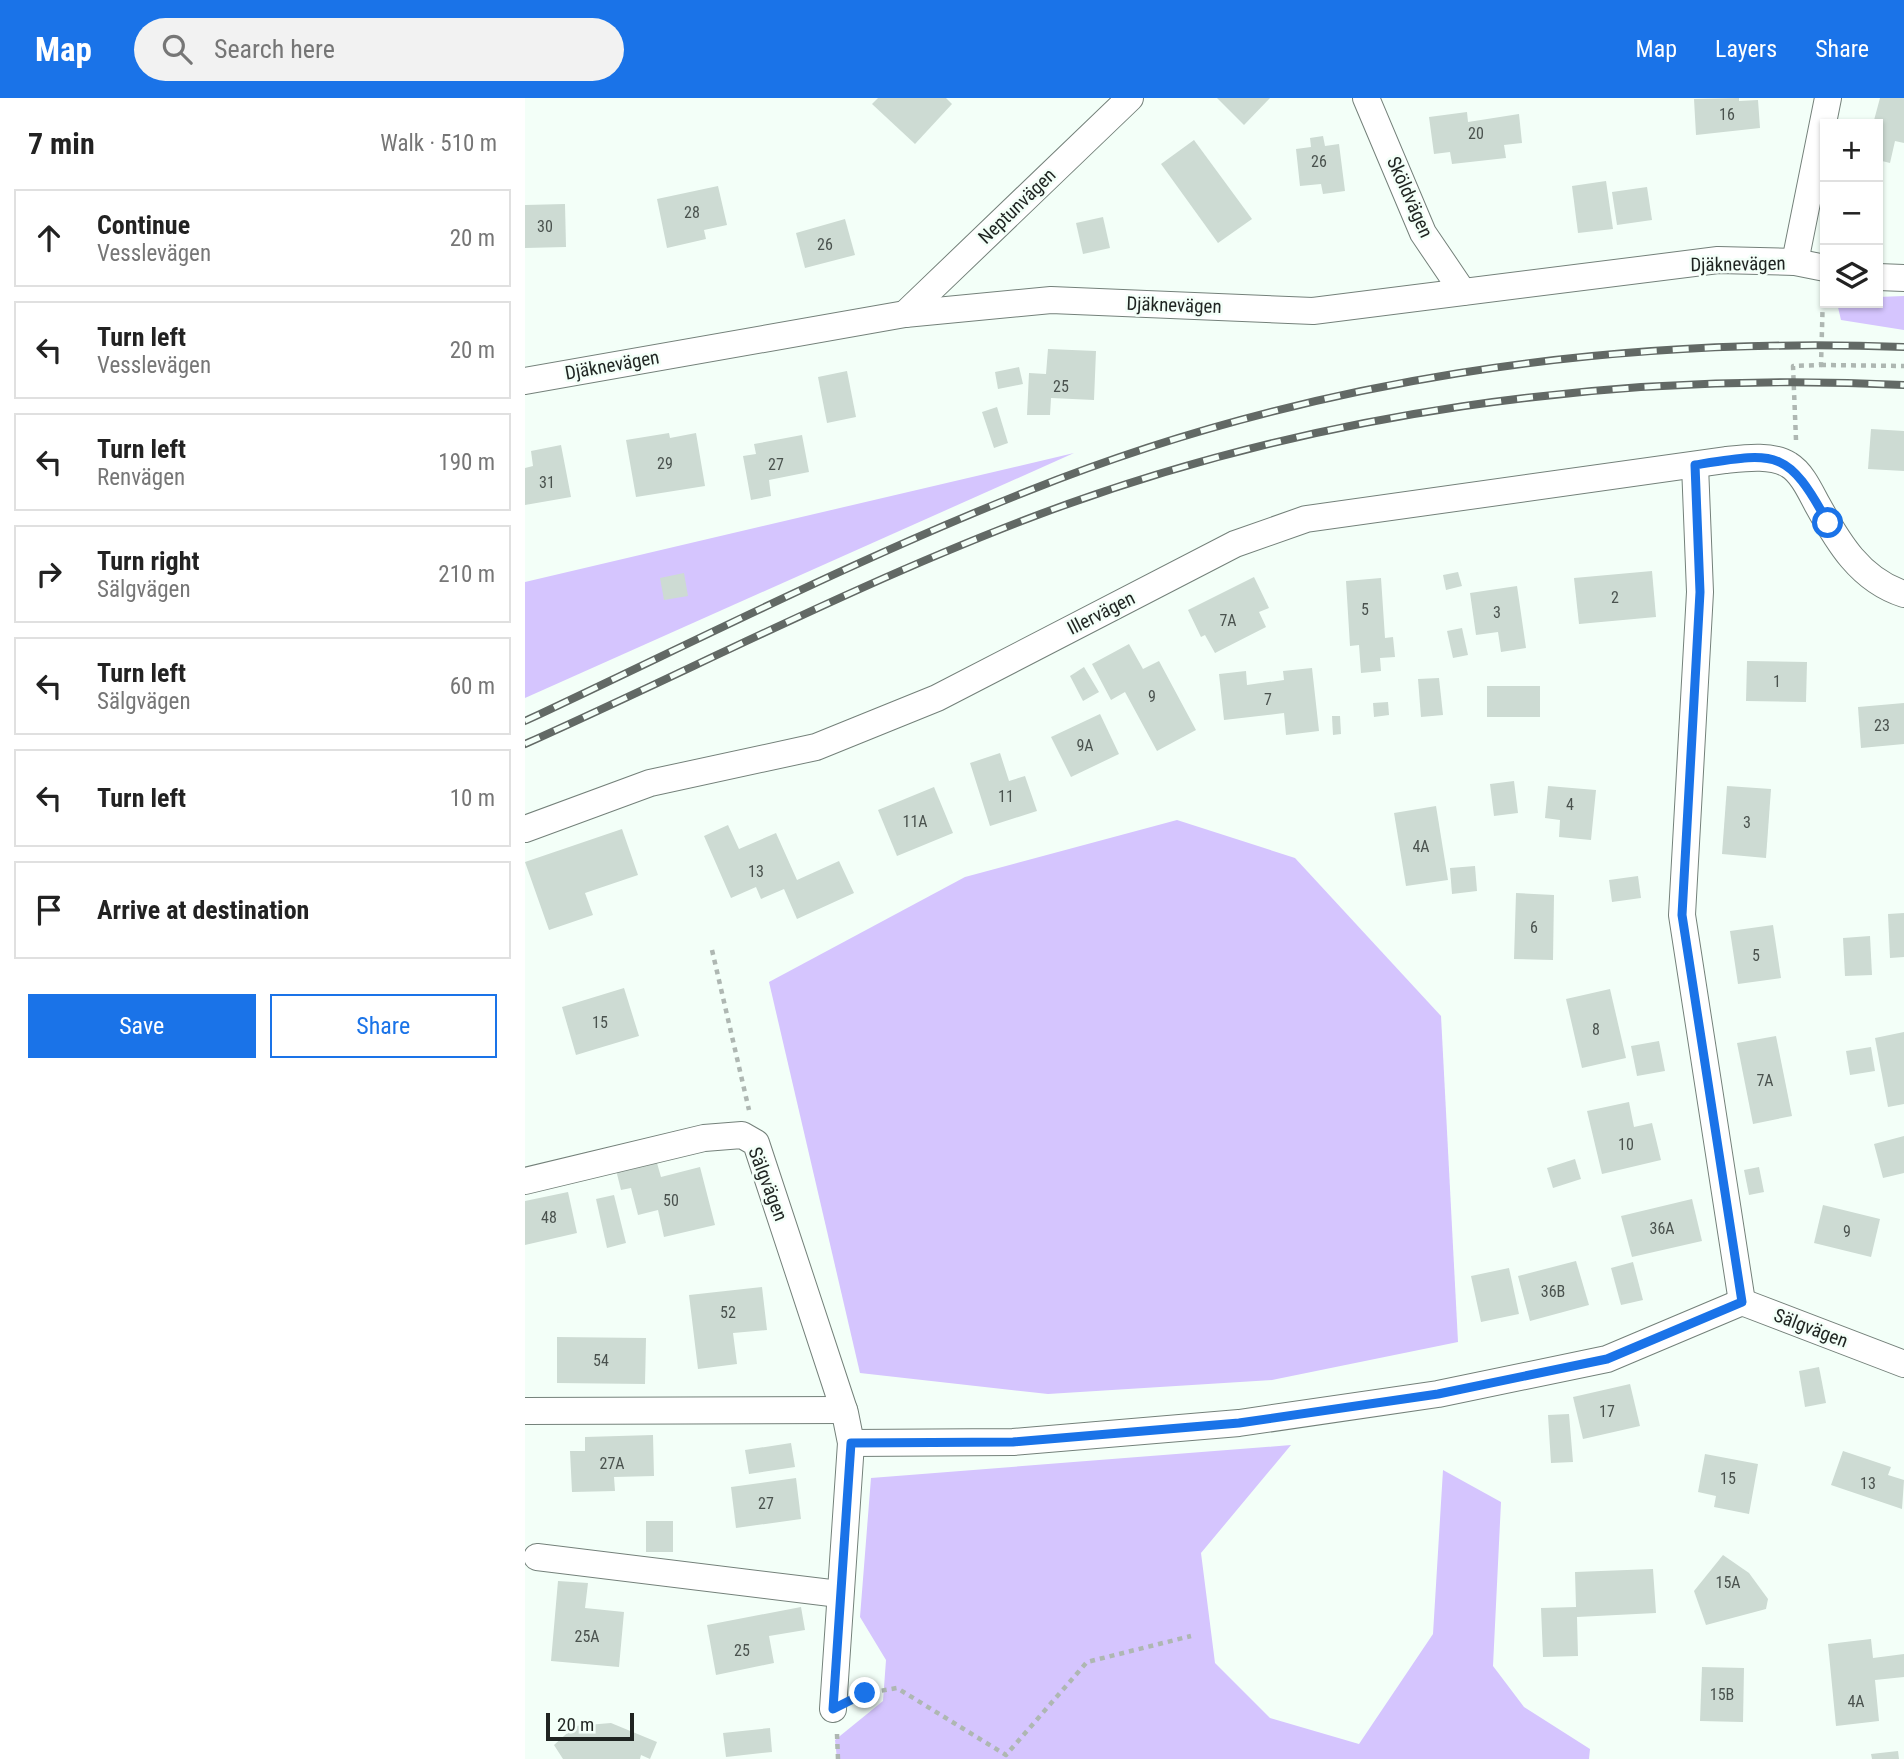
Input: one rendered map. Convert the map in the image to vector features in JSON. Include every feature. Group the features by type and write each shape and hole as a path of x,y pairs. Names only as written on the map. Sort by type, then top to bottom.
{"street":[{"name":"Neptunvägen","path":"905,314 1130,98"},
{"name":"Sköldvägen","path":"1366,98 1423,233 1462,292"},
{"path":"1795,262 1828,98"},
{"name":"Djäknevägen","path":"525,381 905,314 1051,300 1313,311 1719,260 1795,262 1820,267"},
{"path":"1883,276 1904,278"},
{"name":"Illervägen","path":"525,829 650,783 828,742 937,698 1235,544 1306,519 1748,457 1789,464"},
{"path":"1789,464 1806,483 1846,552 1870,578 1904,594"},
{"path":"851,1443 1013,1442 1239,1423 1438,1394 1607,1359 1742,1302 1682,915 1700,592 1695,465"},
{"name":"Sälgvägen","path":"525,1181 704,1138 742,1135 756,1143 844,1409 851,1443 833,1709"},
{"name":"Sälgvägen","path":"1742,1302 1904,1364"},
{"path":"525,1411 844,1409"},
{"path":"537,1558 839,1594"}],"path":[{"path":"1821,365 1823,308"},
{"path":"1789,464 1796,438 1793,366 1904,366"},
{"path":"712,950 756,1143"},
{"path":"833,1709 865,1693 897,1688 1006,1755 1087,1662 1191,1636"}],"shaded area":[{"path":"1904,296 1904,330 1841,320 1838,308 1883,308 1883,297"},
{"path":"1074,453 525,698 525,582"},
{"path":"1177,820 1295,858 1441,1016 1458,1342 1272,1380 1048,1394 860,1373 769,982 965,877"},
{"path":"1291,1445 1201,1553 1215,1663 1270,1718 1359,1744 1433,1634 1443,1470 1501,1502 1493,1666 1524,1707 1590,1749 1589,1759 837,1759 835,1740 883,1701 886,1660 860,1617 871,1478"}],"building":[{"path":"878,98 946,98 952,104 915,144 872,104"},
{"path":"1217,98 1270,98 1244,125"},
{"path":"1739,98 1739,101 1758,100 1760,128 1696,135 1694,99"},
{"path":"1880,98 1904,98 1904,143 1895,141 1890,163 1883,161 1883,119 1874,119"},
{"path":"1467,112 1468,122 1519,114 1522,143 1504,145 1506,158 1452,164 1450,152 1434,154 1429,117"},
{"path":"1323,136 1325,146 1339,144 1345,191 1323,194 1321,184 1300,186 1296,149 1311,147 1310,138"},
{"path":"1194,140 1252,219 1218,243 1161,164"},
{"path":"1606,181 1613,229 1578,233 1572,186"},
{"path":"718,186 727,225 704,230 706,239 667,248 657,199"},
{"path":"1647,187 1652,220 1617,225 1612,192"},
{"path":"565,204 566,247 525,248 525,205"},
{"path":"1103,217 1110,248 1083,254 1076,223"},
{"path":"845,219 855,255 805,268 796,233"},
{"path":"1048,349 1096,351 1094,400 1051,398 1050,415 1027,415 1029,373 1046,374"},
{"path":"1019,367 1023,384 998,389 995,372"},
{"path":"847,371 856,417 827,423 818,377"},
{"path":"997,407 1008,443 994,448 982,412"},
{"path":"1871,429 1904,431 1904,471 1868,469"},
{"path":"669,433 670,438 696,433 705,486 636,497 626,440"},
{"path":"802,435 809,472 769,480 771,496 751,500 743,456 756,454 754,444"},
{"path":"561,445 571,497 525,505 525,468 533,466 531,451"},
{"path":"1652,571 1656,617 1579,624 1574,578"},
{"path":"1458,572 1462,586 1446,590 1443,575"},
{"path":"684,573 688,596 664,600 660,578"},
{"path":"1254,577 1269,608 1259,612 1266,627 1215,653 1205,635 1201,637 1188,610"},
{"path":"1381,578 1385,638 1393,637 1395,657 1380,658 1381,671 1361,673 1359,645 1350,646 1346,581"},
{"path":"1517,586 1526,648 1501,652 1498,632 1476,635 1470,593"},
{"path":"1462,628 1468,655 1453,658 1447,631"},
{"path":"1129,644 1143,669 1159,661 1196,730 1157,751 1125,692 1111,700 1092,664"},
{"path":"1747,661 1807,662 1806,702 1746,701"},
{"path":"1084,667 1099,692 1083,701 1070,676"},
{"path":"1312,668 1319,731 1286,735 1284,713 1224,720 1219,674 1246,671 1247,685 1284,680 1283,671"},
{"path":"1439,678 1443,715 1421,717 1418,679"},
{"path":"1487,686 1540,686 1540,717 1487,717"},
{"path":"1388,702 1389,715 1374,717 1373,703"},
{"path":"1904,703 1904,744 1861,748 1858,707"},
{"path":"1100,714 1119,754 1071,777 1051,737"},
{"path":"1332,716 1340,716 1341,734 1333,735"},
{"path":"1000,753 1009,781 1025,776 1037,811 990,826 970,763"},
{"path":"1514,781 1518,813 1494,816 1490,784"},
{"path":"1548,786 1596,790 1591,840 1559,837 1560,820 1545,818"},
{"path":"1727,786 1771,789 1766,858 1722,854"},
{"path":"934,787 953,833 897,856 878,810"},
{"path":"1436,806 1448,880 1406,886 1394,813"},
{"path":"728,825 739,849 776,833 797,880 839,861 854,893 797,919 784,889 761,899 756,887 731,898 704,836"},
{"path":"622,829 638,875 585,893 593,915 549,930 525,862"},
{"path":"1475,866 1477,891 1452,894 1450,868"},
{"path":"1638,876 1641,898 1612,902 1609,880"},
{"path":"1516,893 1554,895 1553,960 1514,959"},
{"path":"1904,913 1904,957 1890,958 1888,914"},
{"path":"1773,925 1781,978 1738,984 1730,931"},
{"path":"1870,936 1872,975 1845,976 1843,938"},
{"path":"624,988 639,1036 576,1055 562,1007"},
{"path":"1610,989 1626,1058 1582,1068 1566,999"},
{"path":"1904,1032 1904,1104 1888,1107 1875,1038"},
{"path":"1776,1036 1792,1116 1753,1124 1737,1043"},
{"path":"1659,1041 1665,1071 1637,1076 1631,1046"},
{"path":"1871,1047 1875,1071 1850,1075 1846,1051"},
{"path":"1629,1102 1634,1127 1652,1123 1661,1160 1602,1174 1587,1111"},
{"path":"1904,1136 1904,1173 1883,1178 1874,1144"},
{"path":"655,1156 661,1177 700,1167 715,1225 664,1237 658,1210 638,1215 631,1188 621,1190 615,1166"},
{"path":"1575,1159 1581,1179 1553,1188 1547,1168"},
{"path":"1759,1167 1764,1192 1749,1195 1744,1170"},
{"path":"568,1192 577,1233 525,1245 525,1201"},
{"path":"614,1195 626,1243 607,1248 596,1199"},
{"path":"1692,1199 1702,1241 1632,1257 1621,1216"},
{"path":"1823,1205 1880,1219 1871,1257 1814,1243"},
{"path":"1576,1261 1589,1305 1530,1321 1518,1276"},
{"path":"1633,1262 1643,1300 1621,1305 1611,1268"},
{"path":"1509,1268 1519,1314 1481,1322 1471,1276"},
{"path":"762,1287 767,1330 733,1333 737,1364 698,1369 689,1295"},
{"path":"557,1337 646,1338 645,1384 557,1383"},
{"path":"1819,1367 1826,1403 1805,1407 1799,1371"},
{"path":"1630,1384 1640,1426 1583,1439 1573,1397"},
{"path":"1569,1414 1573,1462 1551,1463 1548,1415"},
{"path":"653,1435 654,1476 614,1477 615,1491 572,1492 570,1451 585,1451 585,1437"},
{"path":"791,1443 795,1467 749,1474 745,1450"},
{"path":"1843,1451 1891,1467 1888,1475 1904,1480 1902,1509 1831,1485"},
{"path":"1705,1454 1758,1464 1749,1514 1714,1507 1716,1496 1698,1492"},
{"path":"796,1478 801,1519 736,1528 731,1487"},
{"path":"646,1521 673,1521 673,1552 646,1552"},
{"path":"1723,1555 1749,1573 1768,1599 1766,1609 1706,1625 1694,1591"},
{"path":"1653,1569 1656,1613 1577,1617 1578,1656 1543,1657 1541,1608 1576,1607 1575,1572"},
{"path":"558,1581 588,1583 585,1608 624,1612 619,1667 551,1661"},
{"path":"801,1607 805,1630 769,1636 774,1663 716,1675 707,1625"},
{"path":"1871,1639 1873,1658 1904,1654 1904,1677 1875,1680 1879,1721 1836,1726 1828,1644"},
{"path":"1702,1667 1744,1668 1743,1722 1700,1721"},
{"path":"611,1723 657,1742 650,1759 641,1755 640,1759 563,1759 554,1745 575,1726"},
{"path":"770,1728 772,1752 726,1757 723,1733"},
{"path":"1898,1751 1899,1759 1872,1759 1871,1754"}],"railway":[{"path":"525,721 837,573 964,517 1133,452 1240,420 1348,394 1458,373 1569,358 1680,349 1792,345 1904,347"},
{"path":"525,744 842,597 970,542 1035,516 1140,480 1246,450 1354,425 1463,406 1573,393 1683,385 1794,382 1904,385"}],"route":[{"path":"865,1693 833,1709 851,1443 1013,1442 1239,1423 1438,1394 1607,1359 1742,1302 1682,915 1700,592 1695,465 1748,457 1789,464 1806,483 1828,523"}]}
